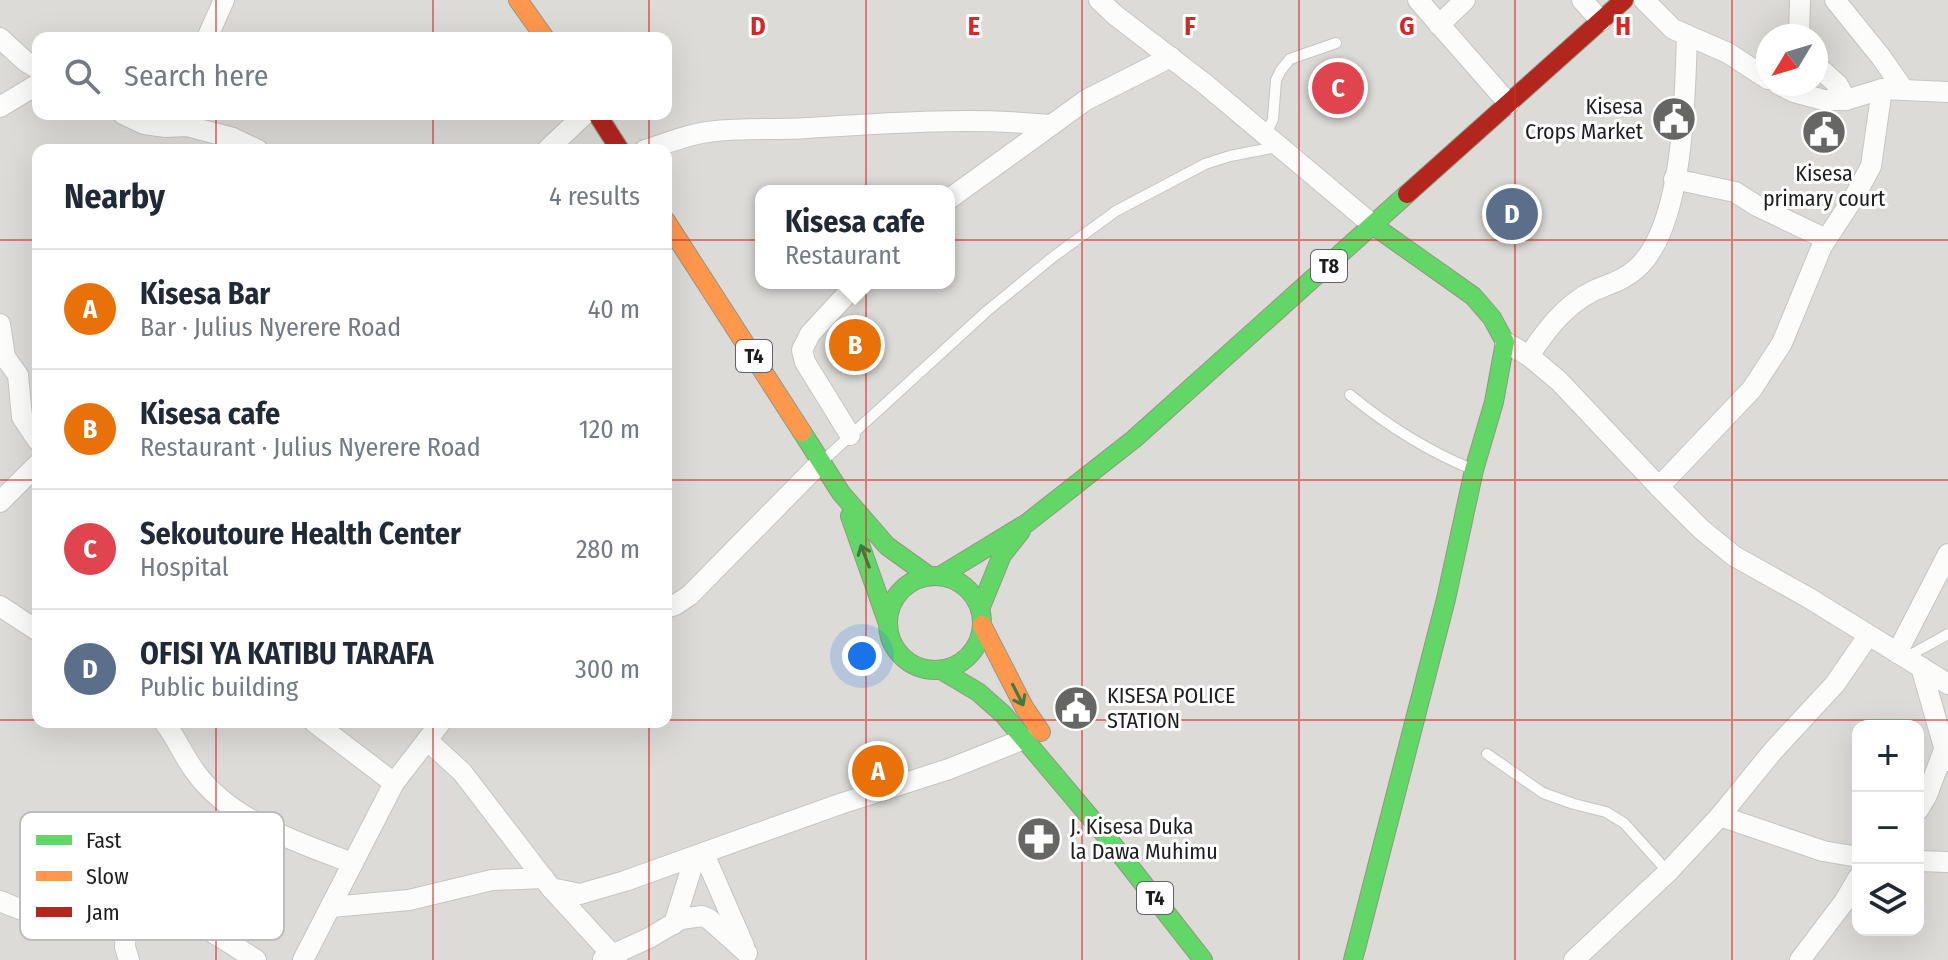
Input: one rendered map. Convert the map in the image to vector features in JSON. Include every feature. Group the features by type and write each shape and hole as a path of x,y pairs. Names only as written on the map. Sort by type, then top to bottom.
{"main road":[{"path":"518,0 541,32"},
{"name":"T8","path":"934,576 1027,523 1134,439 1624,0"},
{"path":"601,120 616,144"},
{"path":"1360,956 1443,614 1474,470 1494,402 1505,342 1492,318 1473,296 1374,226"},
{"name":"T4","path":"672,232 841,493 887,546 934,576 957,582 971,593 1024,707 1106,836"},
{"name":"T4","path":"841,493 897,652 910,663 925,669 941,670 978,692 1003,714 1106,836 1203,960"},
{"name":"T8","path":"981,617 1002,555 1027,523"},
{"path":"887,621 891,605 900,591 913,581 934,576"},
{"path":"941,670 957,665 970,655 978,642 981,617"}],"street":[{"path":"210,32 224,0"},
{"path":"1099,0 1374,226"},
{"path":"1418,0 1509,104"},
{"path":"1439,25 1465,0"},
{"path":"1582,0 1601,21"},
{"path":"1644,0 1673,29 1728,53 1756,71"},
{"path":"1799,24 1800,0"},
{"path":"1835,0 1904,90"},
{"path":"1529,356 1546,330 1563,312 1592,292 1624,279 1652,254 1661,237 1682,142 1687,35"},
{"path":"0,38 32,65"},
{"path":"955,195 1086,100 1171,57"},
{"path":"1828,76 1838,85 1846,100"},
{"path":"0,107 32,88"},
{"path":"1659,487 1752,389 1782,343 1826,239 1871,166 1882,89"},
{"path":"1809,96 1846,100 1882,89 1948,92"},
{"path":"136,120 166,127 188,120 246,144"},
{"path":"553,144 579,120"},
{"path":"663,144 694,134 717,131 916,122 1010,121 1050,125"},
{"path":"1674,179 1735,192 1826,239"},
{"path":"850,435 811,373 802,350 810,334 851,289"},
{"path":"0,324 5,357 18,375 22,417 32,432"},
{"path":"1505,342 1529,356 1559,381 1659,487 1701,529 1734,556 1809,598 1948,684"},
{"path":"672,606 690,595 821,462"},
{"path":"0,502 32,470"},
{"path":"1924,800 1946,754 1908,659 1948,554"},
{"path":"0,606 32,627"},
{"path":"1574,960 1668,872 1720,816 1773,751 1835,684 1868,636"},
{"path":"168,728 194,770 222,797 243,812"},
{"path":"322,728 394,783"},
{"path":"303,960 394,783 436,728"},
{"path":"331,907 409,900 492,880 548,883 580,894 949,769 1024,739"},
{"path":"427,740 462,772 610,958 681,919 702,916 749,956"},
{"path":"1720,816 1823,851 1852,856"},
{"path":"284,837 353,863"},
{"path":"674,924 700,855"},
{"path":"700,855 749,956"},
{"path":"1924,861 1948,862"},
{"path":"1800,960 1852,888"},
{"path":"0,901 20,910"},
{"path":"125,940 129,960"},
{"path":"226,940 256,960"}],"lane":[{"path":"821,462 987,311 1116,211 1205,164 1252,151 1273,141 1276,80 1281,70 1290,59 1336,43"},
{"path":"1350,395 1389,427 1440,456 1474,470"},
{"path":"1908,659 1948,634"},
{"path":"1487,754 1543,793 1606,812 1624,823 1668,872"}],"shaded area":[{"path":"0,0 1948,0 1948,960 0,960"}],"traffic: fast":[{"path":"940,576 1027,523 1134,439 1407,194"},
{"path":"1353,960 1446,599 1474,470 1494,402 1505,342 1492,318 1473,296 1374,226"},
{"path":"802,432 841,493 887,546 929,576"},
{"path":"850,516 887,621"},
{"path":"980,609 1002,555 1021,531"},
{"path":"935,576 953,580 968,590 978,605 982,623 978,641 968,656 953,666 935,670 917,666 902,656 892,641 888,623 892,605 902,590 917,580 935,576"},
{"path":"941,670 978,692 1003,714 1106,836 1203,960"}],"traffic: slow":[{"path":"518,0 541,32"},
{"path":"672,230 802,432"},
{"path":"982,625 1024,707 1041,732"}],"traffic: jam":[{"path":"1407,194 1624,0"},
{"path":"601,120 616,144"}],"place":[{"name":"Sekoutoure Health Center","path":"1338,88"},
{"name":"Kisesa Crops Market","path":"1674,119"},
{"name":"Kisesa primary court","path":"1824,132"},
{"name":"OFISI YA KATIBU TARAFA","path":"1512,214"},
{"name":"Kisesa cafe","path":"855,345"},
{"name":"KISESA POLICE STATION","path":"1076,708"},
{"name":"Kisesa Bar","path":"878,771"},
{"name":"J. Kisesa Duka la Dawa Muhimu","path":"1039,839"}]}
